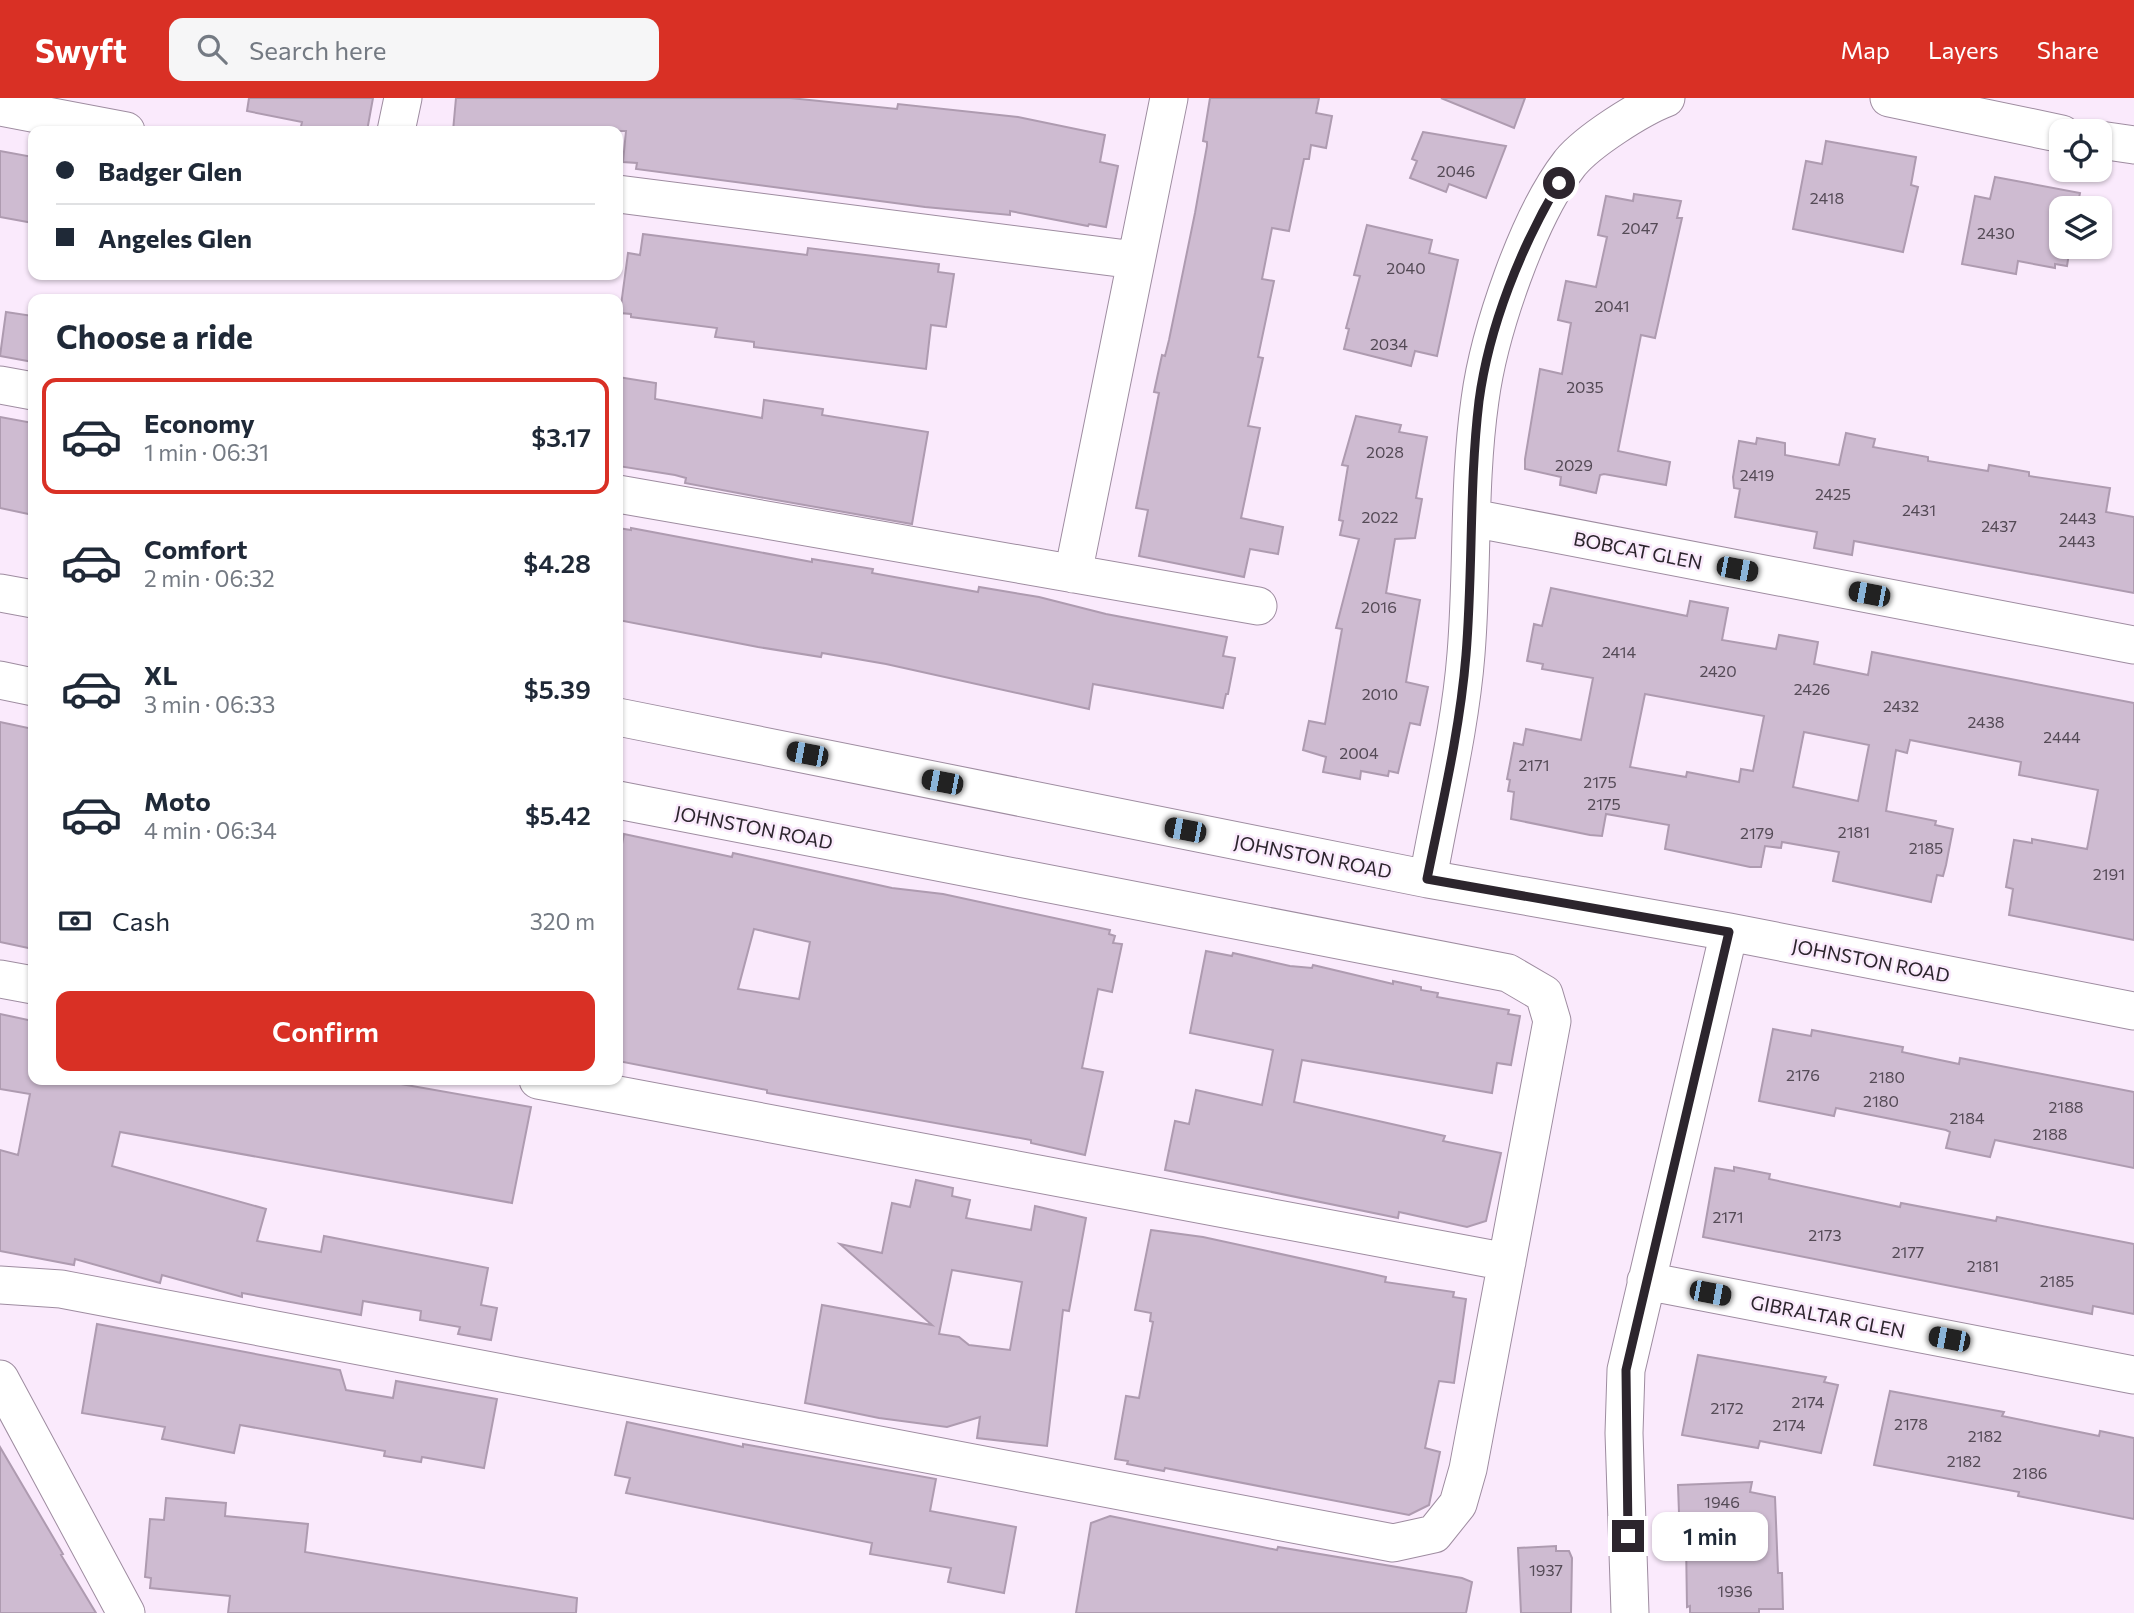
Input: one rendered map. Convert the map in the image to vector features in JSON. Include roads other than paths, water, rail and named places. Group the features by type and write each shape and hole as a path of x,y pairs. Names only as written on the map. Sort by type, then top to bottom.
{"street":[{"path":"397,126 403,98"},
{"path":"1073,574 1169,98"},
{"path":"1427,879 1466,657 1480,397 1503,303 1535,224 1571,162 1638,109 1666,98"},
{"path":"1889,98 2049,131"},
{"path":"0,107 117,119"},
{"path":"2112,142 2134,145"},
{"path":"623,195 1135,260"},
{"path":"0,385 28,390"},
{"path":"623,495 1258,606"},
{"name":"BOBCAT GLEN","path":"1472,518 2134,645"},
{"path":"0,593 28,598"},
{"path":"0,680 28,686"},
{"name":"JOHNSTON ROAD","path":"623,718 1427,879 1729,932 2134,1011"},
{"name":"JOHNSTON ROAD","path":"0,1285 61,1289 1393,1543 1434,1534 1458,1504 1468,1469 1552,1021 1544,994 1508,973 623,801"},
{"path":"1630,1613 1626,1370 1729,932"},
{"path":"0,979 28,984"},
{"path":"565,1085 1507,1262"},
{"name":"GIBRALTAR GLEN","path":"1646,1281 2134,1375"},
{"path":"0,1379 126,1613"}]}
